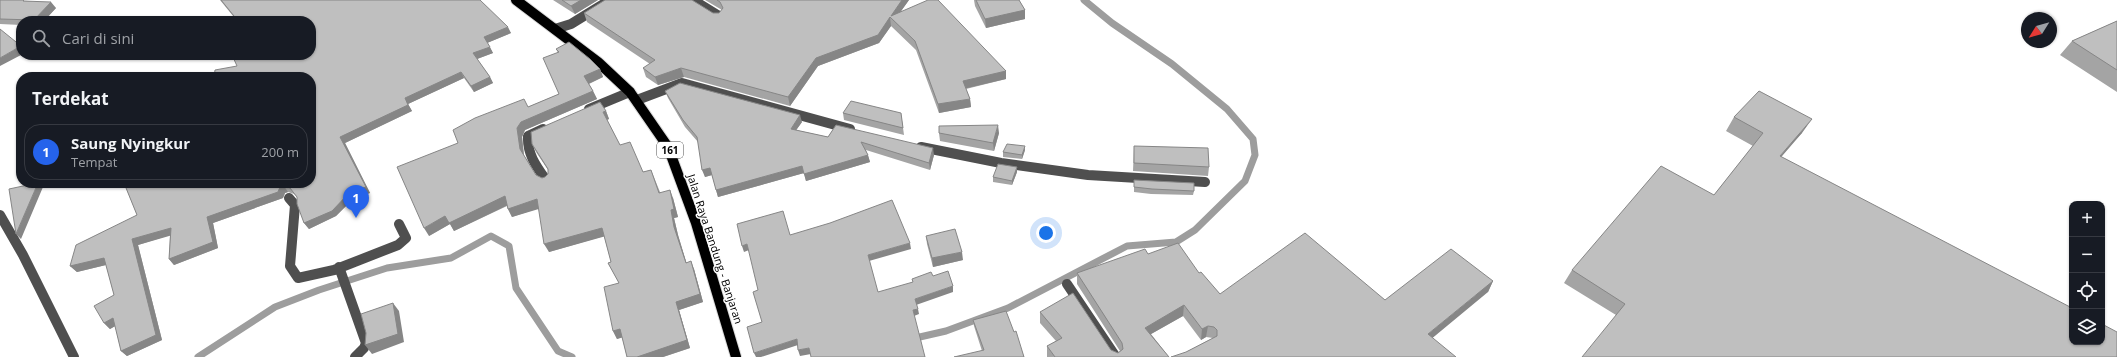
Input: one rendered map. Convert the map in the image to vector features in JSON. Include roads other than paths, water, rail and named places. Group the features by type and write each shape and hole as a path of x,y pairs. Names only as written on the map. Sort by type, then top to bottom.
{"main road":[{"name":"Jalan Raya Bandung - Banjaran","path":"516,0 598,62 633,96 668,146 696,223 736,357"}],"street":[{"path":"555,29 571,24 610,0"},
{"path":"693,0 719,16"},
{"path":"577,114 633,96 682,83 861,132"},
{"path":"546,180 530,157 527,144 528,136 549,126"},
{"path":"914,145 1001,162 1088,175 1205,182"},
{"path":"289,198 295,204 290,266 298,278 305,278 339,270 403,241 406,238 399,224"},
{"path":"0,215 23,255 74,357"},
{"path":"339,270 366,343 364,348 355,357"},
{"path":"1067,284 1116,357"}],"waterway":[{"path":"911,339 946,331 1008,308 1127,246 1176,242 1195,230 1245,181 1255,155 1253,139 1227,109 1172,64 1112,23 1084,0"},
{"path":"198,357 275,307 319,290 387,268 451,258 491,236 509,246 516,288 558,351 572,357"}],"place":[{"name":"Saung Nyingkur","path":"356,218"}]}
